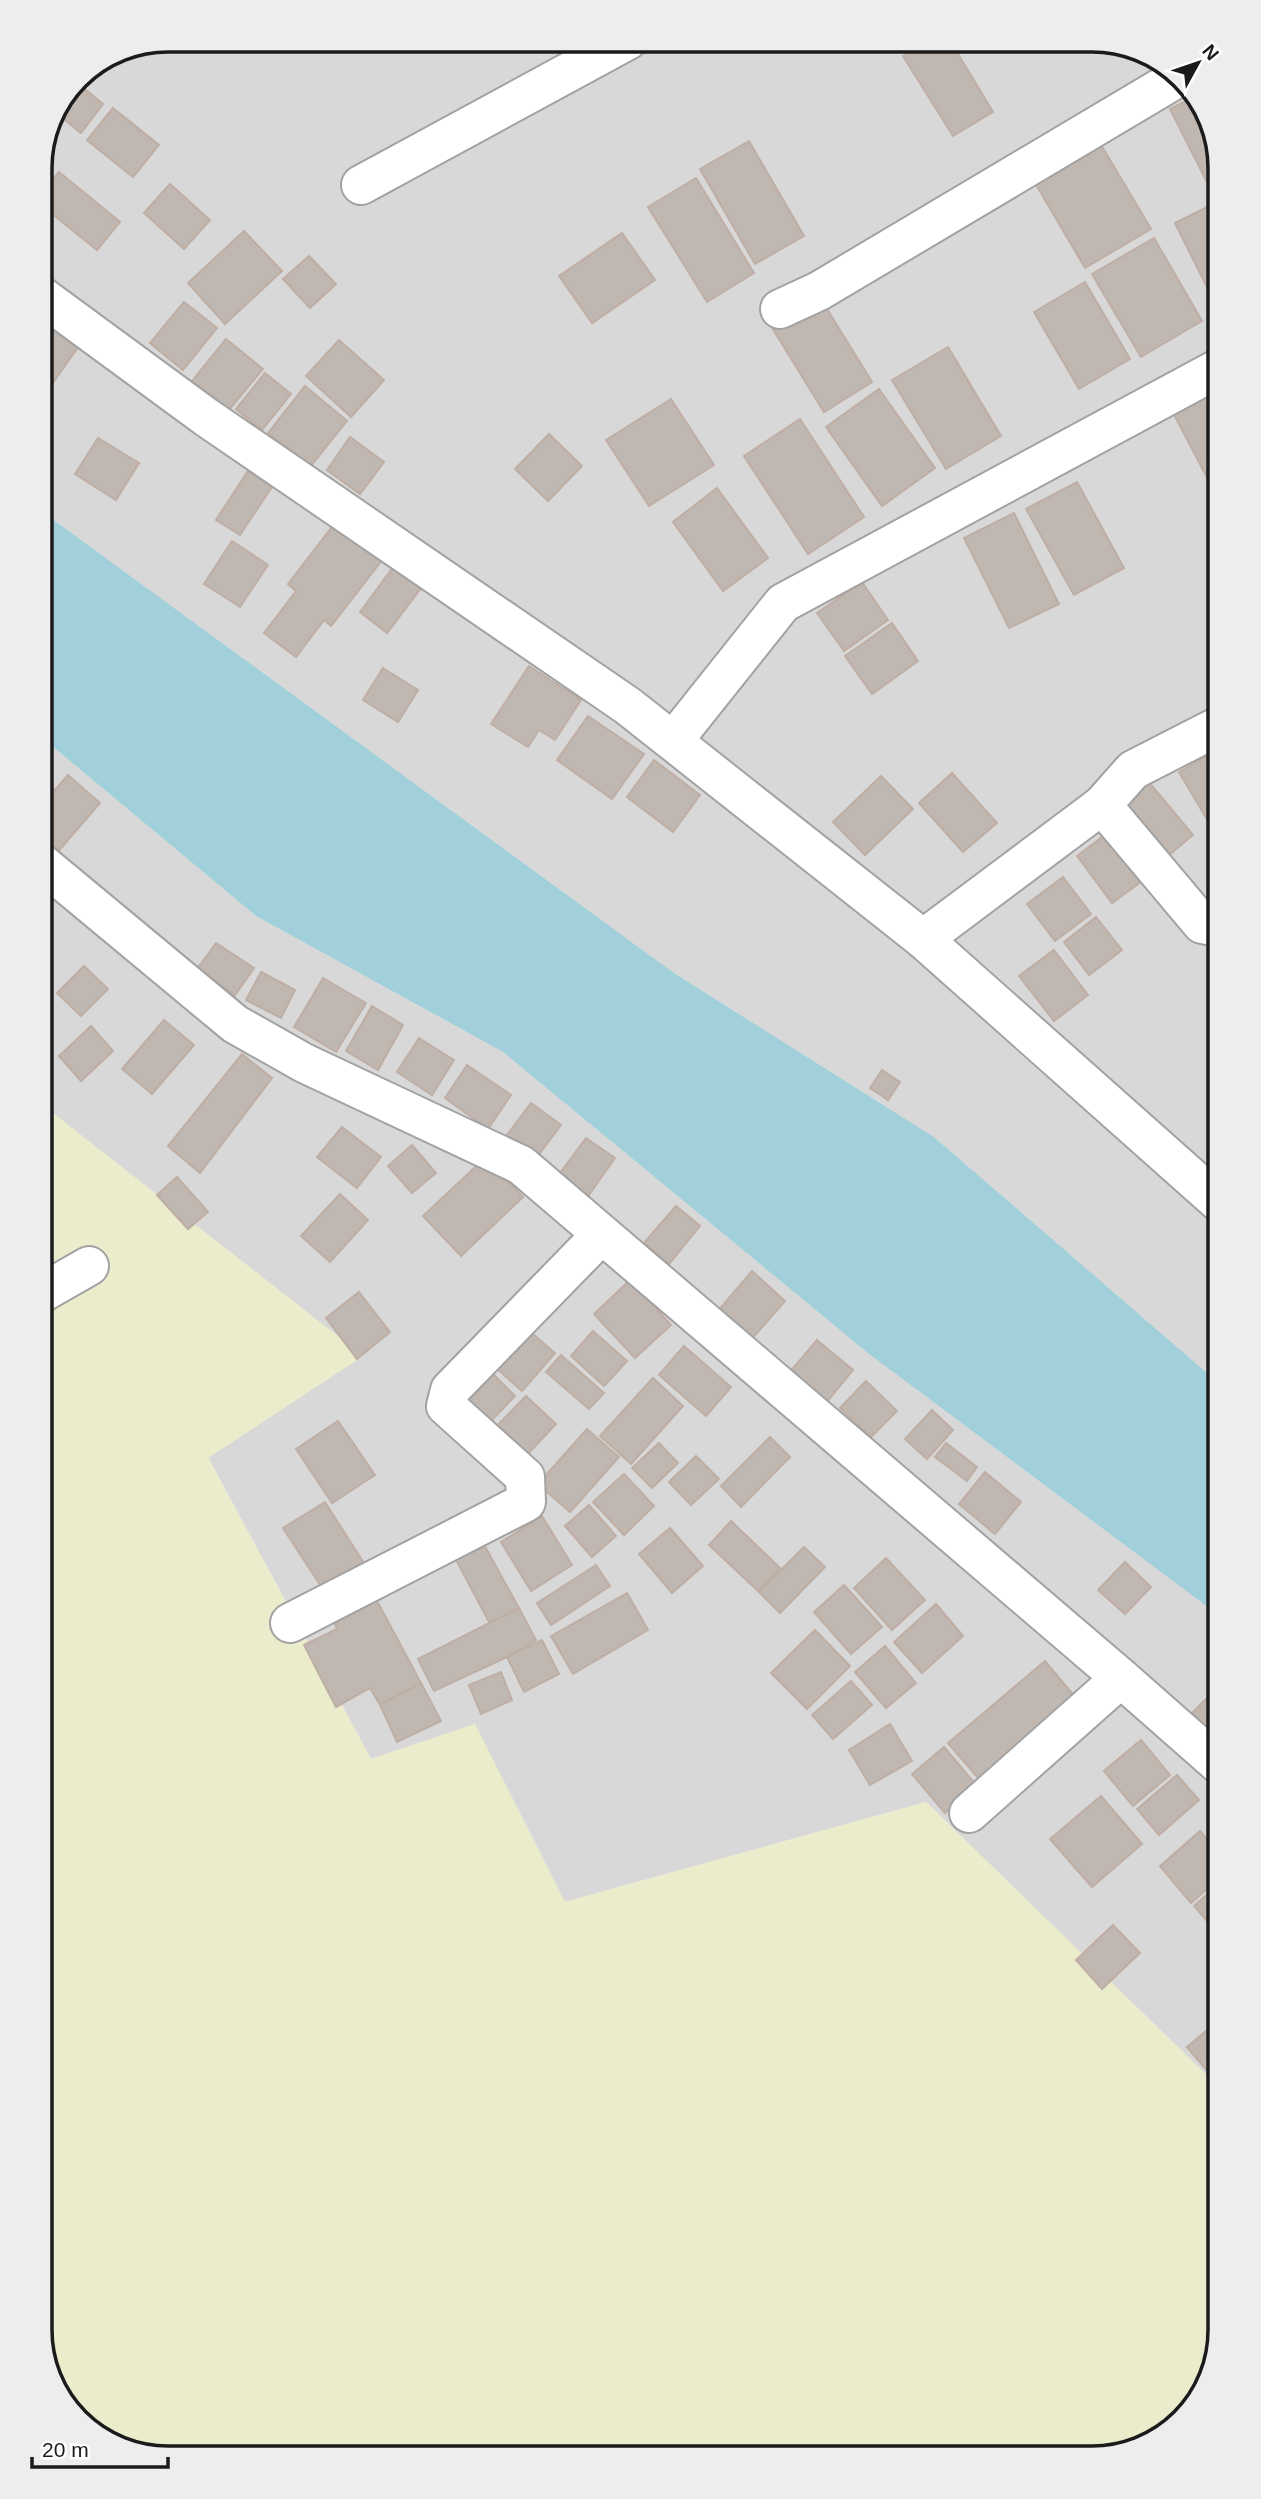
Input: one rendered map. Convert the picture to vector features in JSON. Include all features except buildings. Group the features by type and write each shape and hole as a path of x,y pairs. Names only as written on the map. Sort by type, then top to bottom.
{"street":[{"path":"361,185 605,52"},
{"path":"780,309 819,291 1163,86"},
{"path":"53,305 206,417 628,706 923,939 1208,1192"},
{"path":"673,741 783,603 1208,374"},
{"path":"923,939 1102,805 1133,769 1208,732"},
{"path":"1102,805 1202,924 1208,925"},
{"path":"53,873 235,1024 304,1063 521,1164 1208,1755"},
{"path":"290,1623 526,1502 525,1477 446,1406 450,1390 601,1235"},
{"path":"52,1287 89,1266"},
{"path":"970,1813 1121,1678"}],"shaded area":[{"path":"168,52 1100,53 1137,61 1151,68 1163,76 1163,98 1185,98 1200,124 1208,168 1208,1374 934,1137 674,973 53,519 53,161 56,138 64,117 76,98 92,81 124,61"},
{"path":"53,747 256,916 503,1052 869,1354 1208,1607 1208,2076 926,1802 564,1902 475,1724 371,1759 208,1457 363,1356 53,1113"}],"green space":[{"path":"53,1113 363,1356 208,1458 371,1759 475,1724 565,1902 926,1802 1208,2076 1208,2346 1200,2375 1189,2395 1163,2423 1137,2438 1093,2446 161,2446 117,2435 92,2418 72,2395 61,2375 52,2331"}],"water":[{"path":"53,519 674,973 934,1137 1208,1374 1208,1607 869,1354 503,1052 256,916 53,747"}]}
